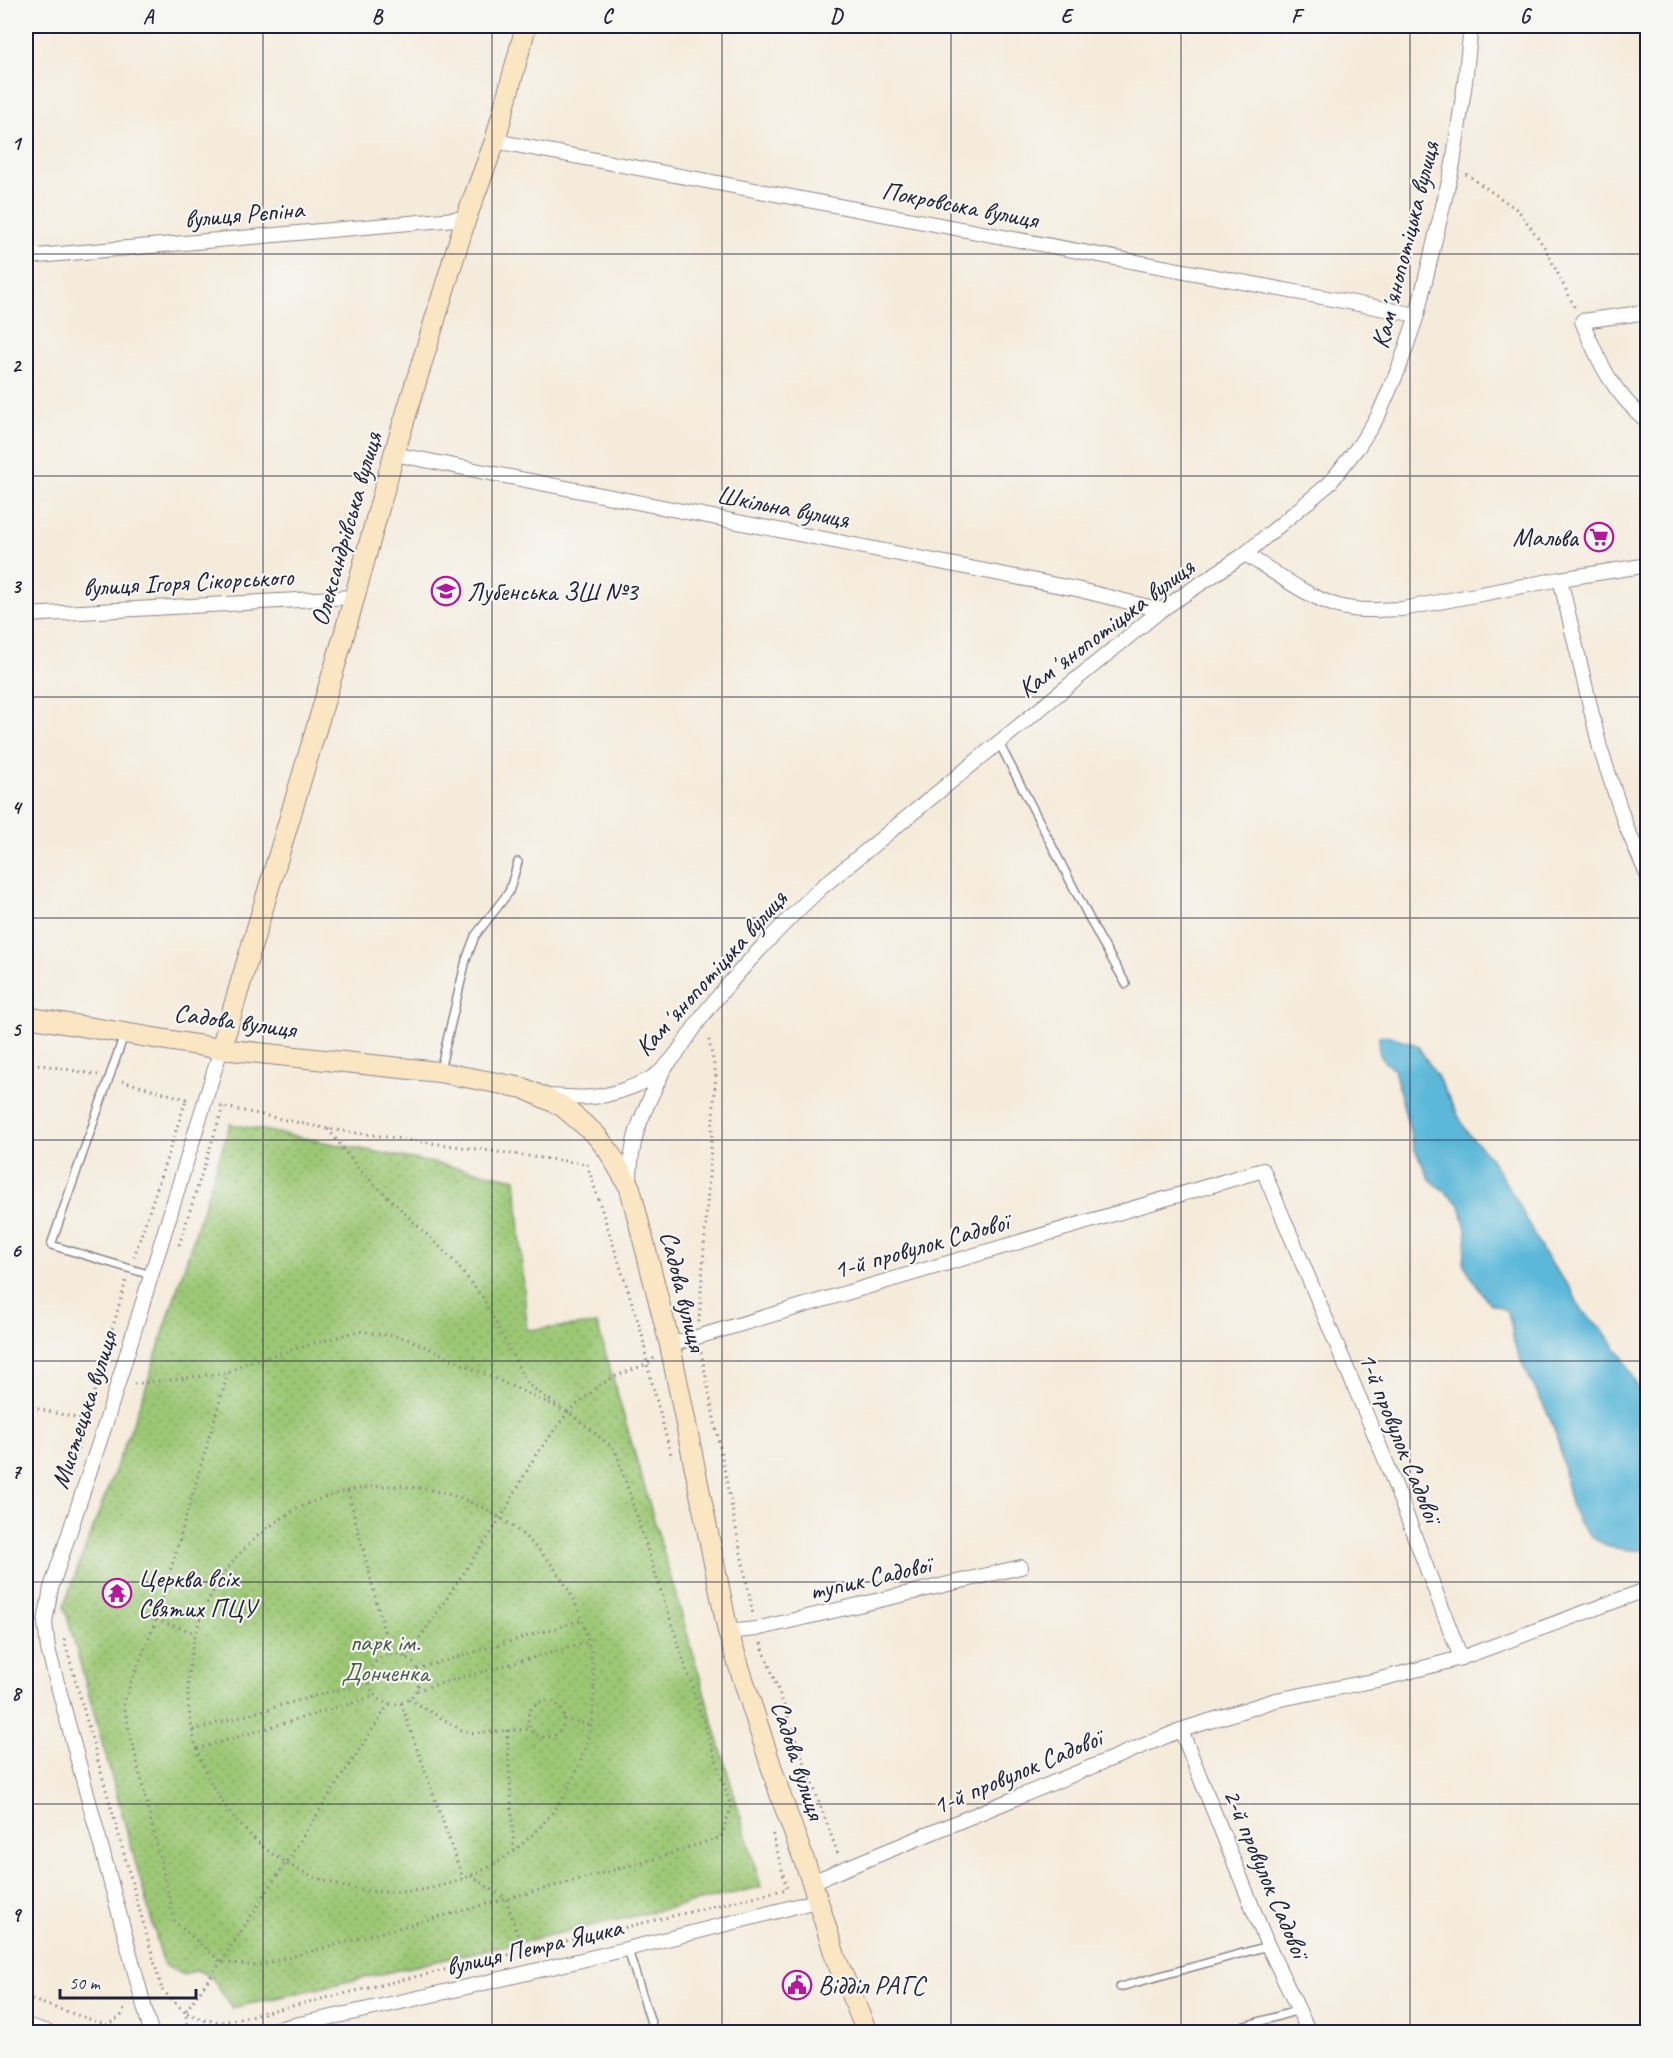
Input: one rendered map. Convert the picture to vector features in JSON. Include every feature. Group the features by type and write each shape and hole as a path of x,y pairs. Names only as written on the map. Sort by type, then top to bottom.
{"main road":[{"name":"Олександрівська вулиця","path":"221,1048 394,454 466,218 495,141 526,26"},
{"name":"Садова вулиця","path":"26,1017 221,1048 439,1072 523,1088 562,1106 595,1134 608,1150 630,1188 670,1345 728,1632 780,1797 840,1969 867,2032"}],"street":[{"name":"Камʼянопотіцька вулиця","path":"543,1096 592,1097 636,1085 656,1076 704,1014 778,928 822,887 1161,610 1245,554 1329,484 1358,447 1378,416 1400,368 1417,315 1453,164 1466,82 1471,26"},
{"name":"Покровська вулиця","path":"495,141 1417,315"},
{"name":"вулиця Рєпіна","path":"26,257 466,218"},
{"path":"1647,312 1582,321 1599,363 1615,388 1647,422"},
{"name":"Шкільна вулиця","path":"394,454 1076,589 1161,610"},
{"path":"1245,554 1318,598 1359,610 1402,609 1647,565"},
{"path":"1560,579 1600,748 1626,826 1647,877"},
{"name":"вулиця Ігоря Сікорського","path":"26,615 354,597"},
{"name":"Мистецька вулиця","path":"151,2032 48,1649 45,1623 51,1588 105,1425 221,1048"},
{"path":"630,1188 633,1139 641,1115 665,1066"},
{"name":"1-й провулок Садової","path":"670,1345 1263,1170 1385,1459 1461,1658 1377,1680 1276,1700 1181,1730 844,1870 814,1892"},
{"name":"тупик Садової","path":"728,1632 756,1629 1021,1568"},
{"path":"1461,1658 1647,1589"},
{"name":"2-й провулок Садової","path":"1181,1730 1268,1946 1309,2032"},
{"name":"вулиця Петра Яцика","path":"262,2032 628,1950 814,1892"},
{"path":"26,2025 48,2032"}],"lane":[{"path":"998,741 1098,935 1126,984"},
{"path":"439,1072 466,960 475,936 509,892 518,862"},
{"path":"125,1033 51,1245 151,1275"},
{"path":"1120,1987 1268,1946"},
{"path":"628,1950 654,2032"},
{"path":"1224,2032 1299,2010"}],"path":[{"path":"1453,164 1519,211 1545,248 1582,321"},
{"path":"704,1014 716,1074 698,1337 756,1629 844,1870"},
{"path":"26,1062 110,1077 186,1100 328,1129 587,1164 643,1338 647,1364 674,1467"},
{"path":"69,1477 130,1269 186,1100"},
{"path":"178,1249 223,1107"},
{"path":"228,1373 156,1620 123,1704 175,1922 221,1962 256,1966 651,1860 721,1837 731,1807 615,1449 568,1412 527,1384 482,1296 451,1258 358,1168 328,1129"},
{"path":"134,1384 228,1373 242,1364 358,1331 406,1338 568,1412"},
{"path":"406,1658 501,1518 535,1456 568,1412 599,1386 616,1376 647,1364 670,1345"},
{"path":"26,1406 105,1425"},
{"path":"390,1485 418,1487 470,1502 501,1518 537,1547 555,1568 569,1591 589,1642 594,1696 591,1725 576,1775 563,1799 547,1820 514,1851 484,1871 432,1889 405,1892 351,1889 325,1881 286,1862 255,1840 237,1821 220,1799 197,1749 188,1696 189,1669 201,1616 213,1591 227,1569 265,1529 311,1502 348,1491 390,1485"},
{"path":"348,1491 390,1654"},
{"path":"156,1620 196,1633"},
{"path":"417,1669 582,1620"},
{"path":"63,1636 162,1990 185,2012 204,2020 224,2022 787,1889 770,1823"},
{"path":"417,1690 589,1642"},
{"path":"390,1654 402,1655 417,1669 419,1682 417,1690 409,1699 401,1703 389,1704 381,1701 375,1696 368,1681 372,1665 378,1659 390,1654"},
{"path":"193,1730 368,1681"},
{"path":"197,1749 375,1696"},
{"path":"409,1699 463,1731 472,1733 531,1729 543,1737 550,1736 561,1729 564,1719 561,1708 556,1704 542,1701 536,1704 528,1715 531,1729"},
{"path":"401,1703 463,1879"},
{"path":"189,2032 185,2012 221,1962 389,1704"},
{"path":"564,1719 591,1725"},
{"path":"507,1730 514,1851"},
{"path":"471,1876 506,1899 523,1952"},
{"path":"26,1998 107,2025 122,2016 127,2003 141,1998"}],"green space":[{"name":"парк ім. Донченка","path":"230,1124 516,1179 527,1330 597,1324 761,1887 232,2008 210,1976 196,1970 184,1975 164,1965 64,1605 144,1393"}],"water":[{"path":"1379,1036 1393,1037 1417,1045 1437,1076 1467,1132 1488,1155 1516,1199 1544,1254 1572,1291 1581,1310 1602,1329 1623,1358 1647,1406 1647,1550 1623,1549 1601,1543 1587,1533 1574,1513 1554,1428 1517,1352 1508,1314 1506,1310 1489,1303 1464,1263 1467,1233 1460,1205 1430,1179 1414,1148 1394,1069 1380,1056"}],"place":[{"name":"Мальва","path":"1599,537"},
{"name":"Лубенська ЗШ №3","path":"446,591"},
{"name":"Церква всіх Святих ПЦУ","path":"117,1593"},
{"name":"Відділ РАГС","path":"797,1985"}]}
